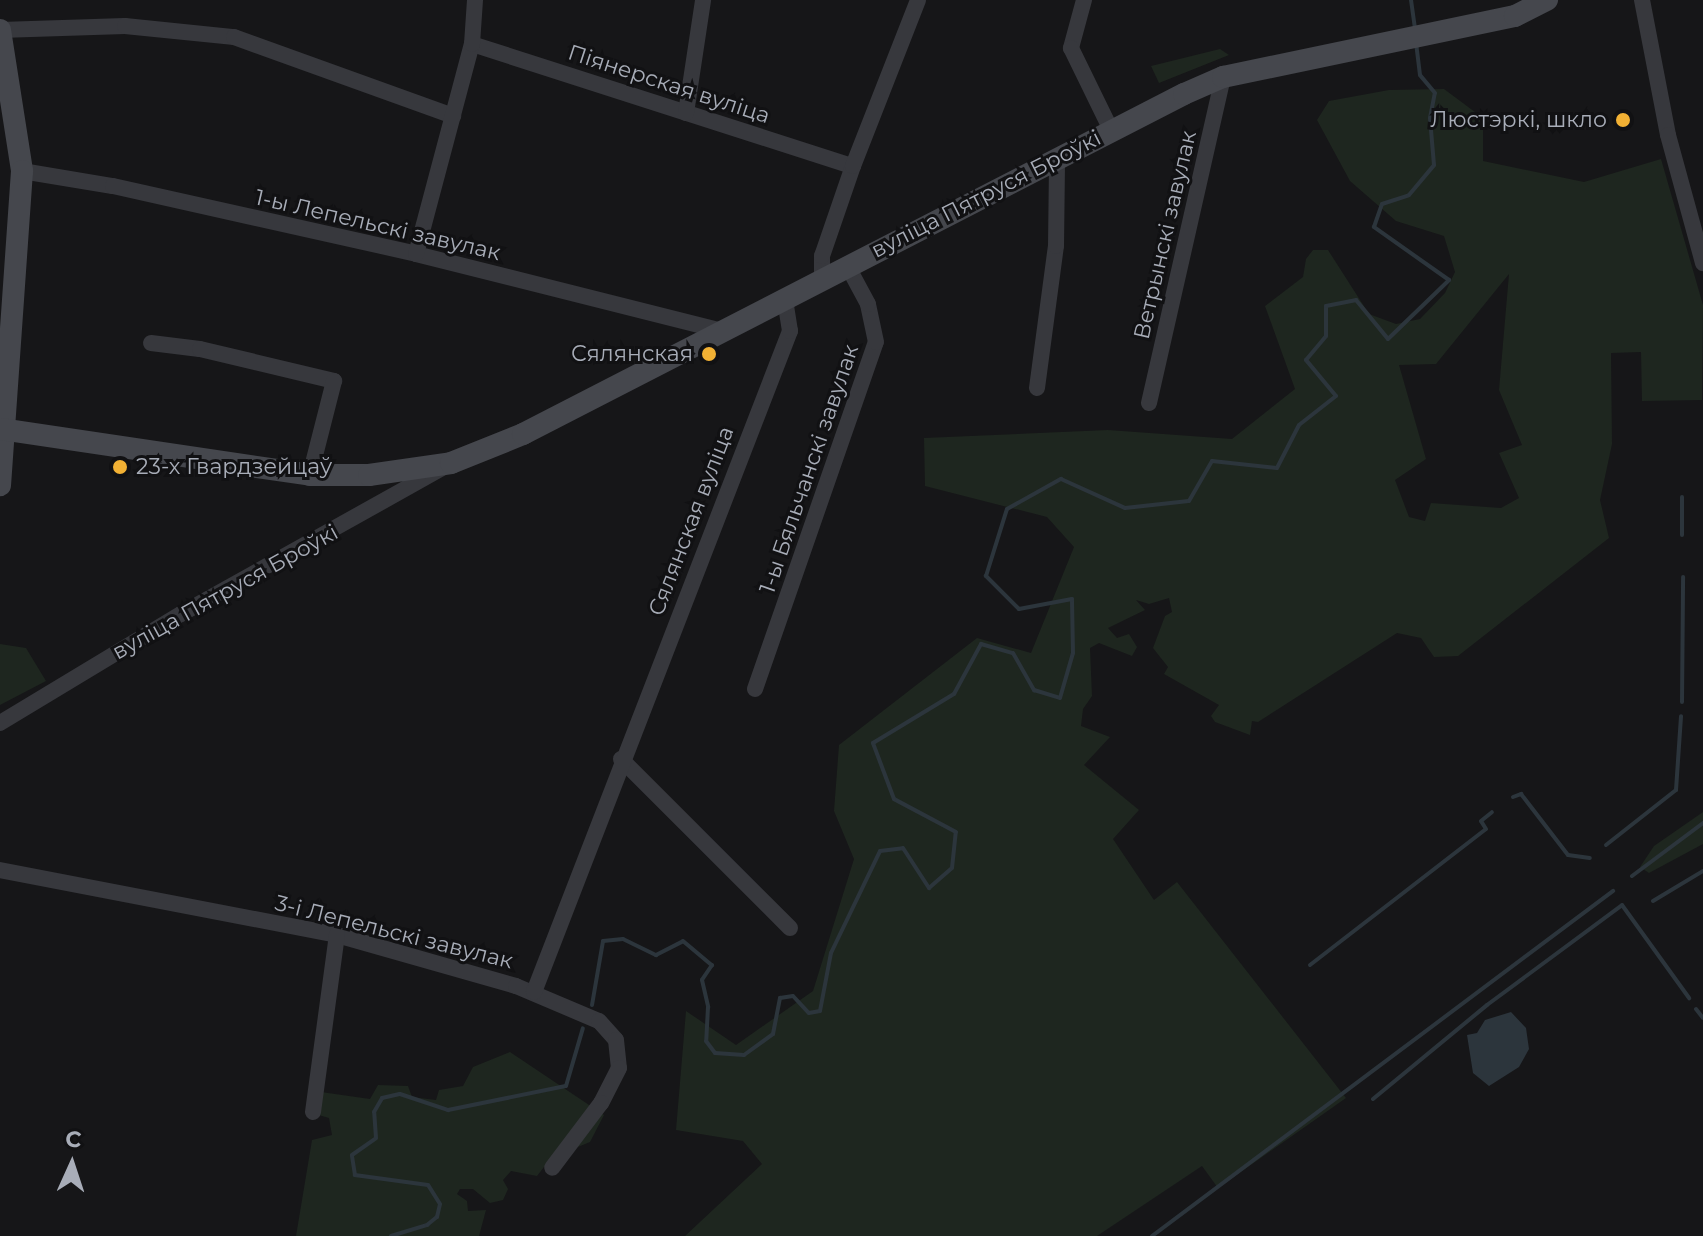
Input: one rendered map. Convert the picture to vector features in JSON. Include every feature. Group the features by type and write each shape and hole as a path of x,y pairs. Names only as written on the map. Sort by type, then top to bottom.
{"main road":[{"name":"вуліца Пятруся Броўкі","path":"2,429 310,475 369,475 451,463 523,434 1111,130 1223,77 1465,28 1515,16 1547,0"},
{"path":"0,30 22,171 0,485"}],"street":[{"path":"416,254 472,44 475,0"},
{"path":"686,113 703,0"},
{"path":"822,278 822,256 853,166 918,0"},
{"path":"1084,0 1071,48 1111,130"},
{"path":"1642,0 1668,135 1703,263"},
{"path":"0,30 125,26 234,37 453,116"},
{"name":"Піянерская вуліца","path":"472,44 853,166"},
{"name":"Ветрынскі завулак","path":"1149,403 1223,77"},
{"path":"1037,388 1056,246 1057,158"},
{"name":"1-ы Лепельскі завулак","path":"22,171 113,186 416,254 723,331"},
{"name":"1-ы Бяльчанскі завулак","path":"755,689 876,342 868,304 847,265"},
{"name":"Сялянская вуліца","path":"534,992 621,759 790,331 785,298"},
{"path":"151,343 200,349 334,381 310,475"},
{"name":"вуліца Пятруся Броўкі","path":"0,723 181,614 451,463"},
{"path":"621,759 790,928"},
{"name":"3-і Лепельскі завулак","path":"0,870 337,935 534,992 599,1021 616,1040 621,1055 614,1084 552,1168"},
{"path":"313,1112 337,935"}],"shaded area":[{"path":"1220,49 1229,55 1159,83 1151,66"},
{"path":"1444,89 1483,118 1483,161 1584,182 1661,159 1703,305 1702,400 1642,401 1641,352 1611,353 1612,444 1600,500 1609,538 1458,656 1434,657 1421,638 1397,633 1258,722 1252,721 1250,735 1215,722 1211,716 1219,705 1164,674 1168,667 1153,648 1165,616 1172,612 1169,598 1149,604 1136,600 1145,610 1108,628 1117,638 1129,634 1137,647 1132,656 1099,643 1090,648 1092,696 1083,709 1081,726 1110,737 1084,765 1139,810 1113,839 1154,900 1177,882 1346,1098 1218,1188 1202,1166 1097,1236 685,1236 762,1164 743,1141 676,1130 686,1011 736,1045 813,991 854,859 834,811 839,745 977,638 1031,653 1074,547 1047,517 925,486 924,438 1108,430 1232,439 1295,389 1265,306 1303,277 1306,259 1313,250 1328,250 1369,314 1396,324 1420,319 1445,293 1455,272 1444,236 1396,221 1350,181 1317,120 1329,101 1389,90","holes":["1509,274 1499,390 1522,445 1499,453 1519,498 1501,508 1431,503 1425,521 1409,517 1395,480 1426,459 1399,365 1436,364"]},
{"path":"0,644 26,648 46,681 0,705"},
{"path":"1703,812 1703,844 1649,873 1640,867 1654,846"},
{"path":"1511,1012 1526,1028 1529,1049 1519,1067 1489,1086 1473,1073 1467,1035 1477,1033 1485,1020"},
{"path":"510,1052 604,1115 590,1142 551,1158 537,1176 511,1171 503,1180 508,1189 503,1200 490,1203 473,1189 460,1189 457,1194 467,1201 468,1211 486,1210 479,1236 296,1236 312,1140 332,1135 329,1118 315,1114 321,1092 370,1099 378,1085 408,1086 412,1097 436,1100 439,1090 463,1086 473,1067"}],"waterway":[{"path":"1411,0 1415,30"},
{"path":"592,1005 603,941 623,939 656,955 683,941 712,965 702,980 708,1007 706,1041 715,1053 744,1055 773,1034 780,998 793,996 809,1013 820,1011 831,953 880,851 903,848 929,888 952,868 956,832 894,799 873,743 954,694 981,644 1013,653 1034,690 1060,698 1073,653 1072,599 1019,609 986,576 1007,509 1061,479 1125,508 1189,501 1212,461 1277,468 1299,425 1336,396 1306,360 1326,336 1326,306 1356,300 1388,339 1449,280 1374,227 1382,204 1409,195 1434,165 1430,118 1435,93 1420,75 1416,43"},
{"path":"1682,497 1682,535"},
{"path":"1682,702 1683,577"},
{"path":"1606,845 1676,790 1681,716"},
{"path":"1513,797 1521,794 1568,855 1590,858"},
{"path":"1310,965 1486,829 1481,821 1492,812"},
{"path":"1632,876 1703,823"},
{"path":"1653,901 1703,871"},
{"path":"1152,1236 1613,891"},
{"path":"1373,1099 1487,1005 1622,905 1689,998"},
{"path":"1696,1009 1703,1018"},
{"path":"391,1236 427,1225 437,1217 440,1204 428,1185 355,1175 352,1155 376,1138 374,1112 382,1098 400,1094 448,1110 566,1086 583,1028"}],"place":[{"name":"Люстэркі, шкло","path":"1623,120"},
{"name":"Сялянская","path":"709,354"},
{"name":"23-х Гвардзейцаў","path":"120,467"}]}
